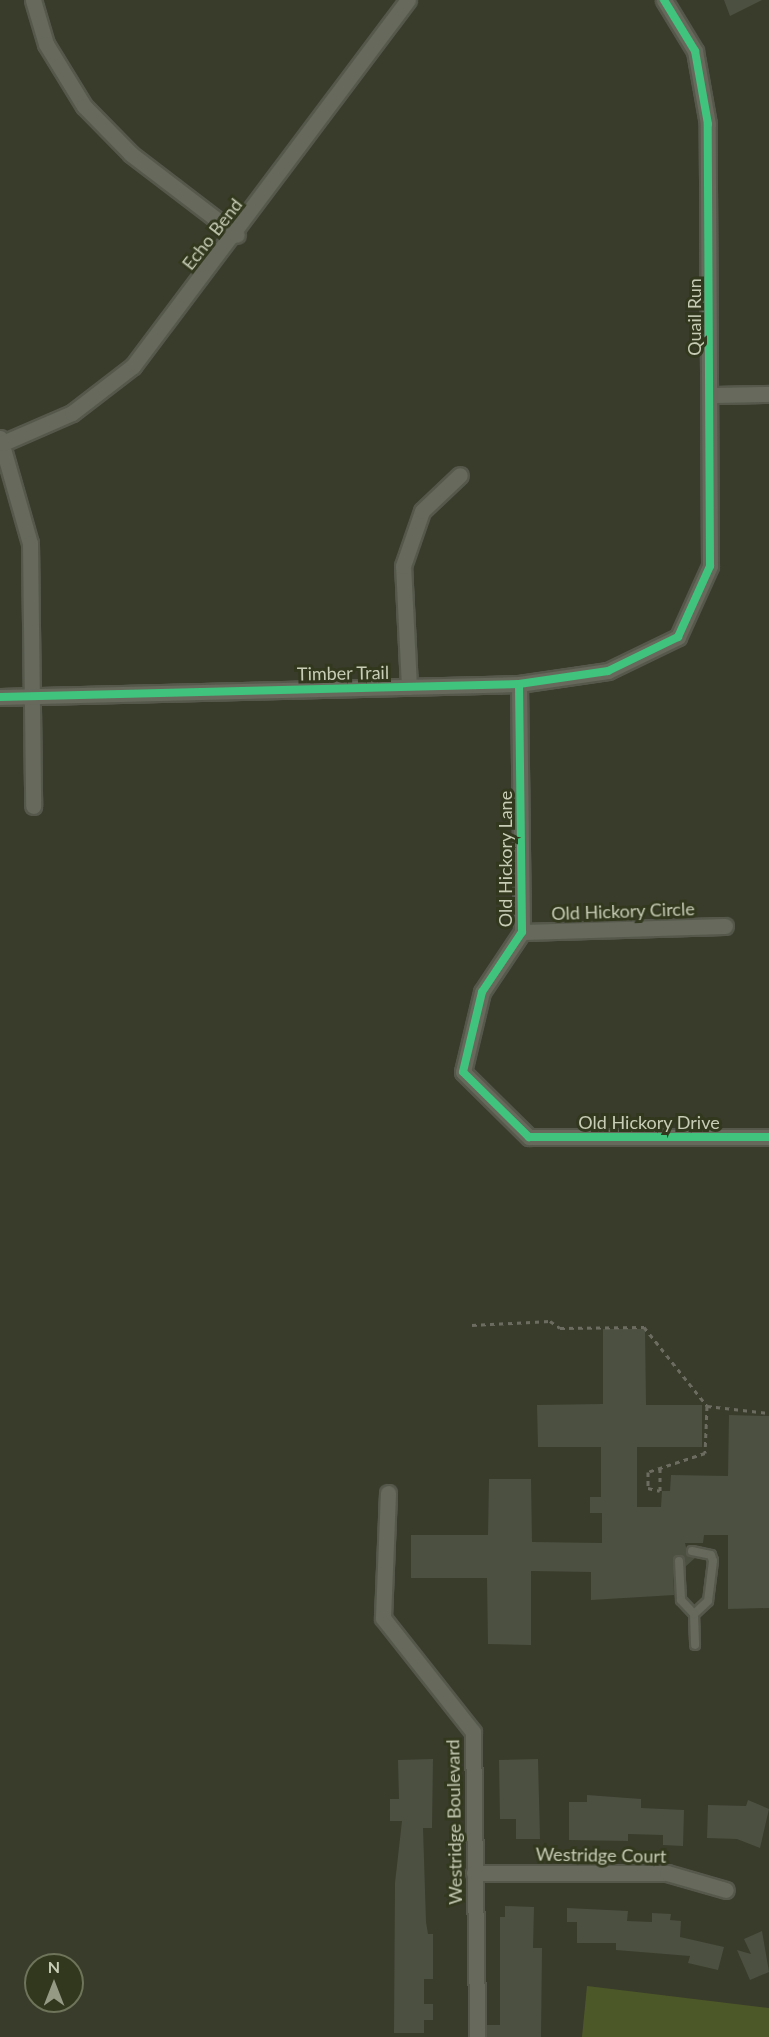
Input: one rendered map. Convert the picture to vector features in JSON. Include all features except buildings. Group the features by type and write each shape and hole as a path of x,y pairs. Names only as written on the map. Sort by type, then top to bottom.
{"street":[{"path":"33,0 46,44 84,106 131,154 237,234"},
{"name":"Echo Bend","path":"2,440 72,413 133,366 237,234 408,0"},
{"name":"Quail Run","path":"664,0 695,51 708,123 710,566 678,637"},
{"path":"710,395 769,394"},
{"path":"2,440 30,543 33,806"},
{"path":"409,687 403,566 422,511 460,475"},
{"name":"Timber Trail","path":"0,697 519,684 608,671 678,637"},
{"name":"Old Hickory Lane","path":"519,684 522,932 482,992 463,1072 529,1137"},
{"name":"Old Hickory Circle","path":"522,932 725,926"},
{"name":"Old Hickory Drive","path":"529,1137 769,1137"},
{"name":"Westridge Boulevard","path":"388,1493 383,1618 473,1732 477,2037"},
{"name":"Westridge Court","path":"474,1873 667,1873 726,1890"}],"lane":[{"path":"692,1551 711,1555 713,1561 708,1601 694,1614"},
{"path":"679,1561 681,1600 694,1614 695,1646"}],"path":[{"path":"472,1325 550,1321 560,1328 644,1327 707,1406 705,1453 660,1468 648,1472 648,1488 660,1491 660,1468"},
{"path":"707,1406 769,1413"}],"shaded area":[{"path":"587,1986 769,2008 769,2037 582,2037"}],"cycle path":[{"path":"0,697 519,684 608,671 678,637 710,566 708,124 695,51 664,0"},
{"path":"519,684 522,932 482,992 463,1072 529,1137 769,1137"}]}
